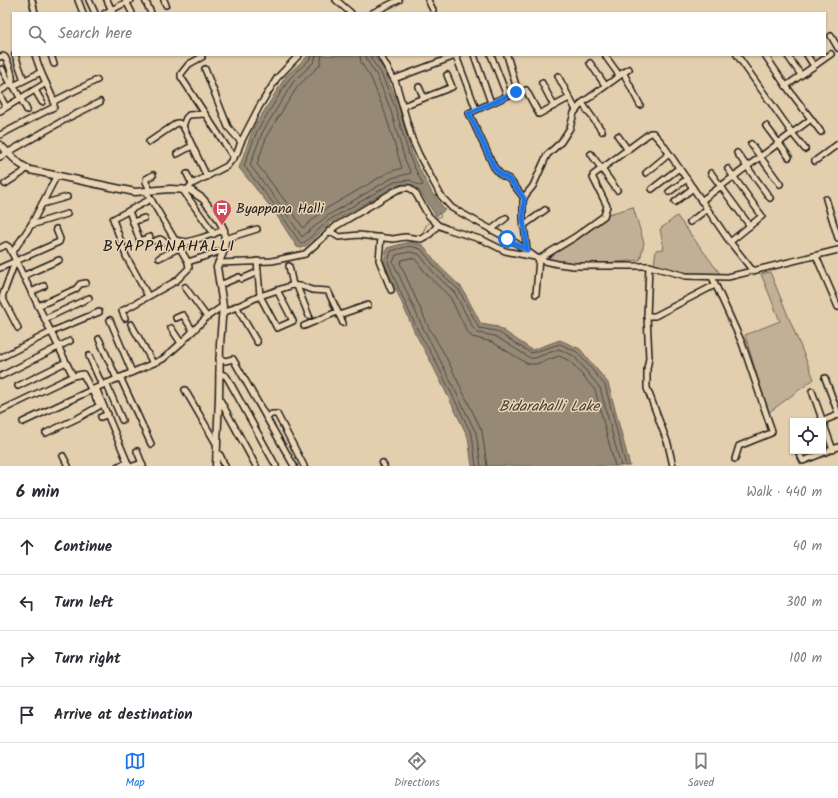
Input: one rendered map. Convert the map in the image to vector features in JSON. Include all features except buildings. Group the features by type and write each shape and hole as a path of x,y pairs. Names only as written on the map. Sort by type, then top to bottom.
{"main road":[{"path":"0,146 26,169 128,190 148,191 187,187 206,203 218,218 224,230 225,239 224,250 217,269 223,310 219,358 216,466"}],"street":[{"path":"32,0 35,12"},
{"path":"78,0 83,12"},
{"path":"89,0 95,12"},
{"path":"107,0 113,11 128,1 132,12"},
{"path":"145,0 151,12"},
{"path":"164,0 166,5"},
{"path":"336,0 350,12"},
{"path":"374,12 399,0"},
{"path":"428,0 433,10"},
{"path":"831,36 838,48"},
{"path":"786,86 831,54"},
{"path":"15,56 24,80"},
{"path":"0,135 53,108 55,104 35,56"},
{"path":"51,56 54,64"},
{"path":"202,56 189,64 181,74 181,77 234,158"},
{"path":"187,187 227,166 234,158 259,107 277,78 298,56"},
{"path":"381,56 394,79 412,139 441,196 452,208 527,250 537,258"},
{"path":"394,79 454,56"},
{"path":"457,56 476,109"},
{"path":"474,56 491,103"},
{"path":"491,56 507,96"},
{"path":"508,56 517,90 507,96 476,109 469,114 492,164 501,175 509,179 524,198"},
{"path":"738,56 805,149"},
{"path":"766,56 786,86 821,132"},
{"path":"788,56 801,75"},
{"path":"808,56 814,66"},
{"path":"0,57 5,57 9,66 12,84"},
{"path":"606,58 621,73 640,105"},
{"path":"590,62 605,85"},
{"path":"9,66 1,70 12,84 27,110"},
{"path":"205,69 228,127 241,142"},
{"path":"527,250 523,226 522,205 524,198 533,186 547,155 561,142 570,128 576,110 582,103 628,69"},
{"path":"1,89 41,72"},
{"path":"403,106 452,87 447,75"},
{"path":"558,76 576,110"},
{"path":"54,101 97,80"},
{"path":"542,83 554,106"},
{"path":"0,111 46,84"},
{"path":"420,87 424,98"},
{"path":"35,90 42,102"},
{"path":"526,90 539,114 569,98"},
{"path":"0,96 6,107"},
{"path":"0,157 66,119 100,102"},
{"path":"582,103 602,132"},
{"path":"183,126 189,115 204,114"},
{"path":"702,201 811,119"},
{"path":"149,142 179,123 183,126 207,177"},
{"path":"766,126 789,156"},
{"path":"537,258 575,237 605,215 608,206 593,178 595,173 650,133 657,137 730,242 753,272"},
{"path":"618,136 628,150"},
{"path":"751,144 780,184"},
{"path":"815,161 838,144"},
{"path":"177,154 192,146"},
{"path":"737,153 770,198"},
{"path":"591,154 617,190"},
{"path":"646,173 669,154"},
{"path":"652,188 679,168"},
{"path":"5,184 26,169"},
{"path":"728,169 762,215 761,218 730,242"},
{"path":"711,173 750,226"},
{"path":"187,174 187,187 214,234"},
{"path":"12,253 42,204 56,175"},
{"path":"125,318 122,311 178,280 188,269 188,262 174,240 148,191 146,179 153,175"},
{"path":"669,192 687,179"},
{"path":"218,263 278,260 305,254 329,231 389,195 404,188 410,188 414,191 428,215 436,223 447,229 483,240 505,251 537,258 552,264 574,266 635,265 649,266 681,276 736,276 838,250"},
{"path":"675,202 693,188"},
{"path":"42,204 67,197"},
{"path":"148,296 126,256 113,219 151,199"},
{"path":"826,199 838,238"},
{"path":"690,222 707,209"},
{"path":"523,226 545,210"},
{"path":"129,211 140,241 150,237"},
{"path":"30,225 66,214"},
{"path":"133,222 144,218"},
{"path":"491,230 506,218"},
{"path":"329,231 339,237 360,235 393,239 405,237 422,239 430,234 436,223"},
{"path":"0,268 58,242 60,239 56,228"},
{"path":"225,239 257,229"},
{"path":"159,258 179,248 187,242 224,230"},
{"path":"381,237 379,260 392,290"},
{"path":"155,241 160,239 167,243 174,240 187,242"},
{"path":"0,248 7,246 12,253 73,376"},
{"path":"188,262 224,250"},
{"path":"816,256 838,307"},
{"path":"536,294 537,258"},
{"path":"23,276 59,260"},
{"path":"15,261 2,297 18,328"},
{"path":"257,261 260,296 277,328 293,321 277,290"},
{"path":"289,266 295,286 309,316"},
{"path":"649,266 647,316 649,358 647,369 647,388 668,444 673,466"},
{"path":"220,285 258,272"},
{"path":"712,277 742,343 772,431 740,446 737,450 736,459"},
{"path":"38,306 76,289 80,284 86,283"},
{"path":"647,316 655,316 715,285"},
{"path":"31,292 44,286"},
{"path":"23,422 104,384 163,359 207,317 277,290 295,286 303,286 312,290 328,290 343,323"},
{"path":"185,287 207,317"},
{"path":"45,319 88,298"},
{"path":"304,326 338,313 368,305"},
{"path":"236,306 257,342"},
{"path":"0,358 51,332 99,312"},
{"path":"176,318 183,315 193,331"},
{"path":"110,320 132,372"},
{"path":"131,324 153,363"},
{"path":"171,328 181,343"},
{"path":"99,339 150,444"},
{"path":"1,376 70,340"},
{"path":"89,356 122,420"},
{"path":"219,358 224,360 233,359 294,466"},
{"path":"18,386 66,362"},
{"path":"219,373 228,378 276,466"},
{"path":"0,411 73,376 83,374 94,389 108,414 128,464 118,466"},
{"path":"825,378 838,414 826,420"},
{"path":"185,390 217,445"},
{"path":"812,390 822,418"},
{"path":"219,398 256,466"},
{"path":"46,433 98,407 99,400"},
{"path":"101,417 108,414"},
{"path":"266,417 272,414 277,414 304,466"},
{"path":"826,428 835,449"},
{"path":"133,466 143,464 137,451"},
{"path":"216,454 220,455 225,466"},
{"path":"800,454 803,461 822,454"},
{"path":"63,456 68,466"}],"shaded area":[{"path":"633,207 644,243 640,260 605,263 570,263 547,259 609,214"},
{"path":"677,216 721,275 687,273 671,270 654,264 656,250 664,249 660,229"},
{"path":"770,272 814,379 768,413 745,335 780,321 761,274"}],"water":[{"path":"308,56 375,56 385,71 398,105 413,157 432,193 445,210 436,216 420,191 409,184 396,185 331,223 307,245 301,248 297,247 274,211 239,168 253,129 286,76"},
{"name":"Bidarahalli Lake","path":"410,242 423,245 440,267 462,288 481,324 498,327 532,350 560,340 580,349 608,383 630,466 472,466 468,437 415,333 384,262 387,248"}],"waterway":[{"path":"434,219 441,216 439,213"},
{"path":"421,236 427,224 431,221"}],"place":[{"name":"Byappana Halli","path":"222,226"}],"district":[{"name":"BYAPPANAHALLI","path":"169,246"}],"route":[{"path":"507,239 527,250 523,226 522,205 524,198 509,179 502,176 494,167 469,113 516,92"}]}
